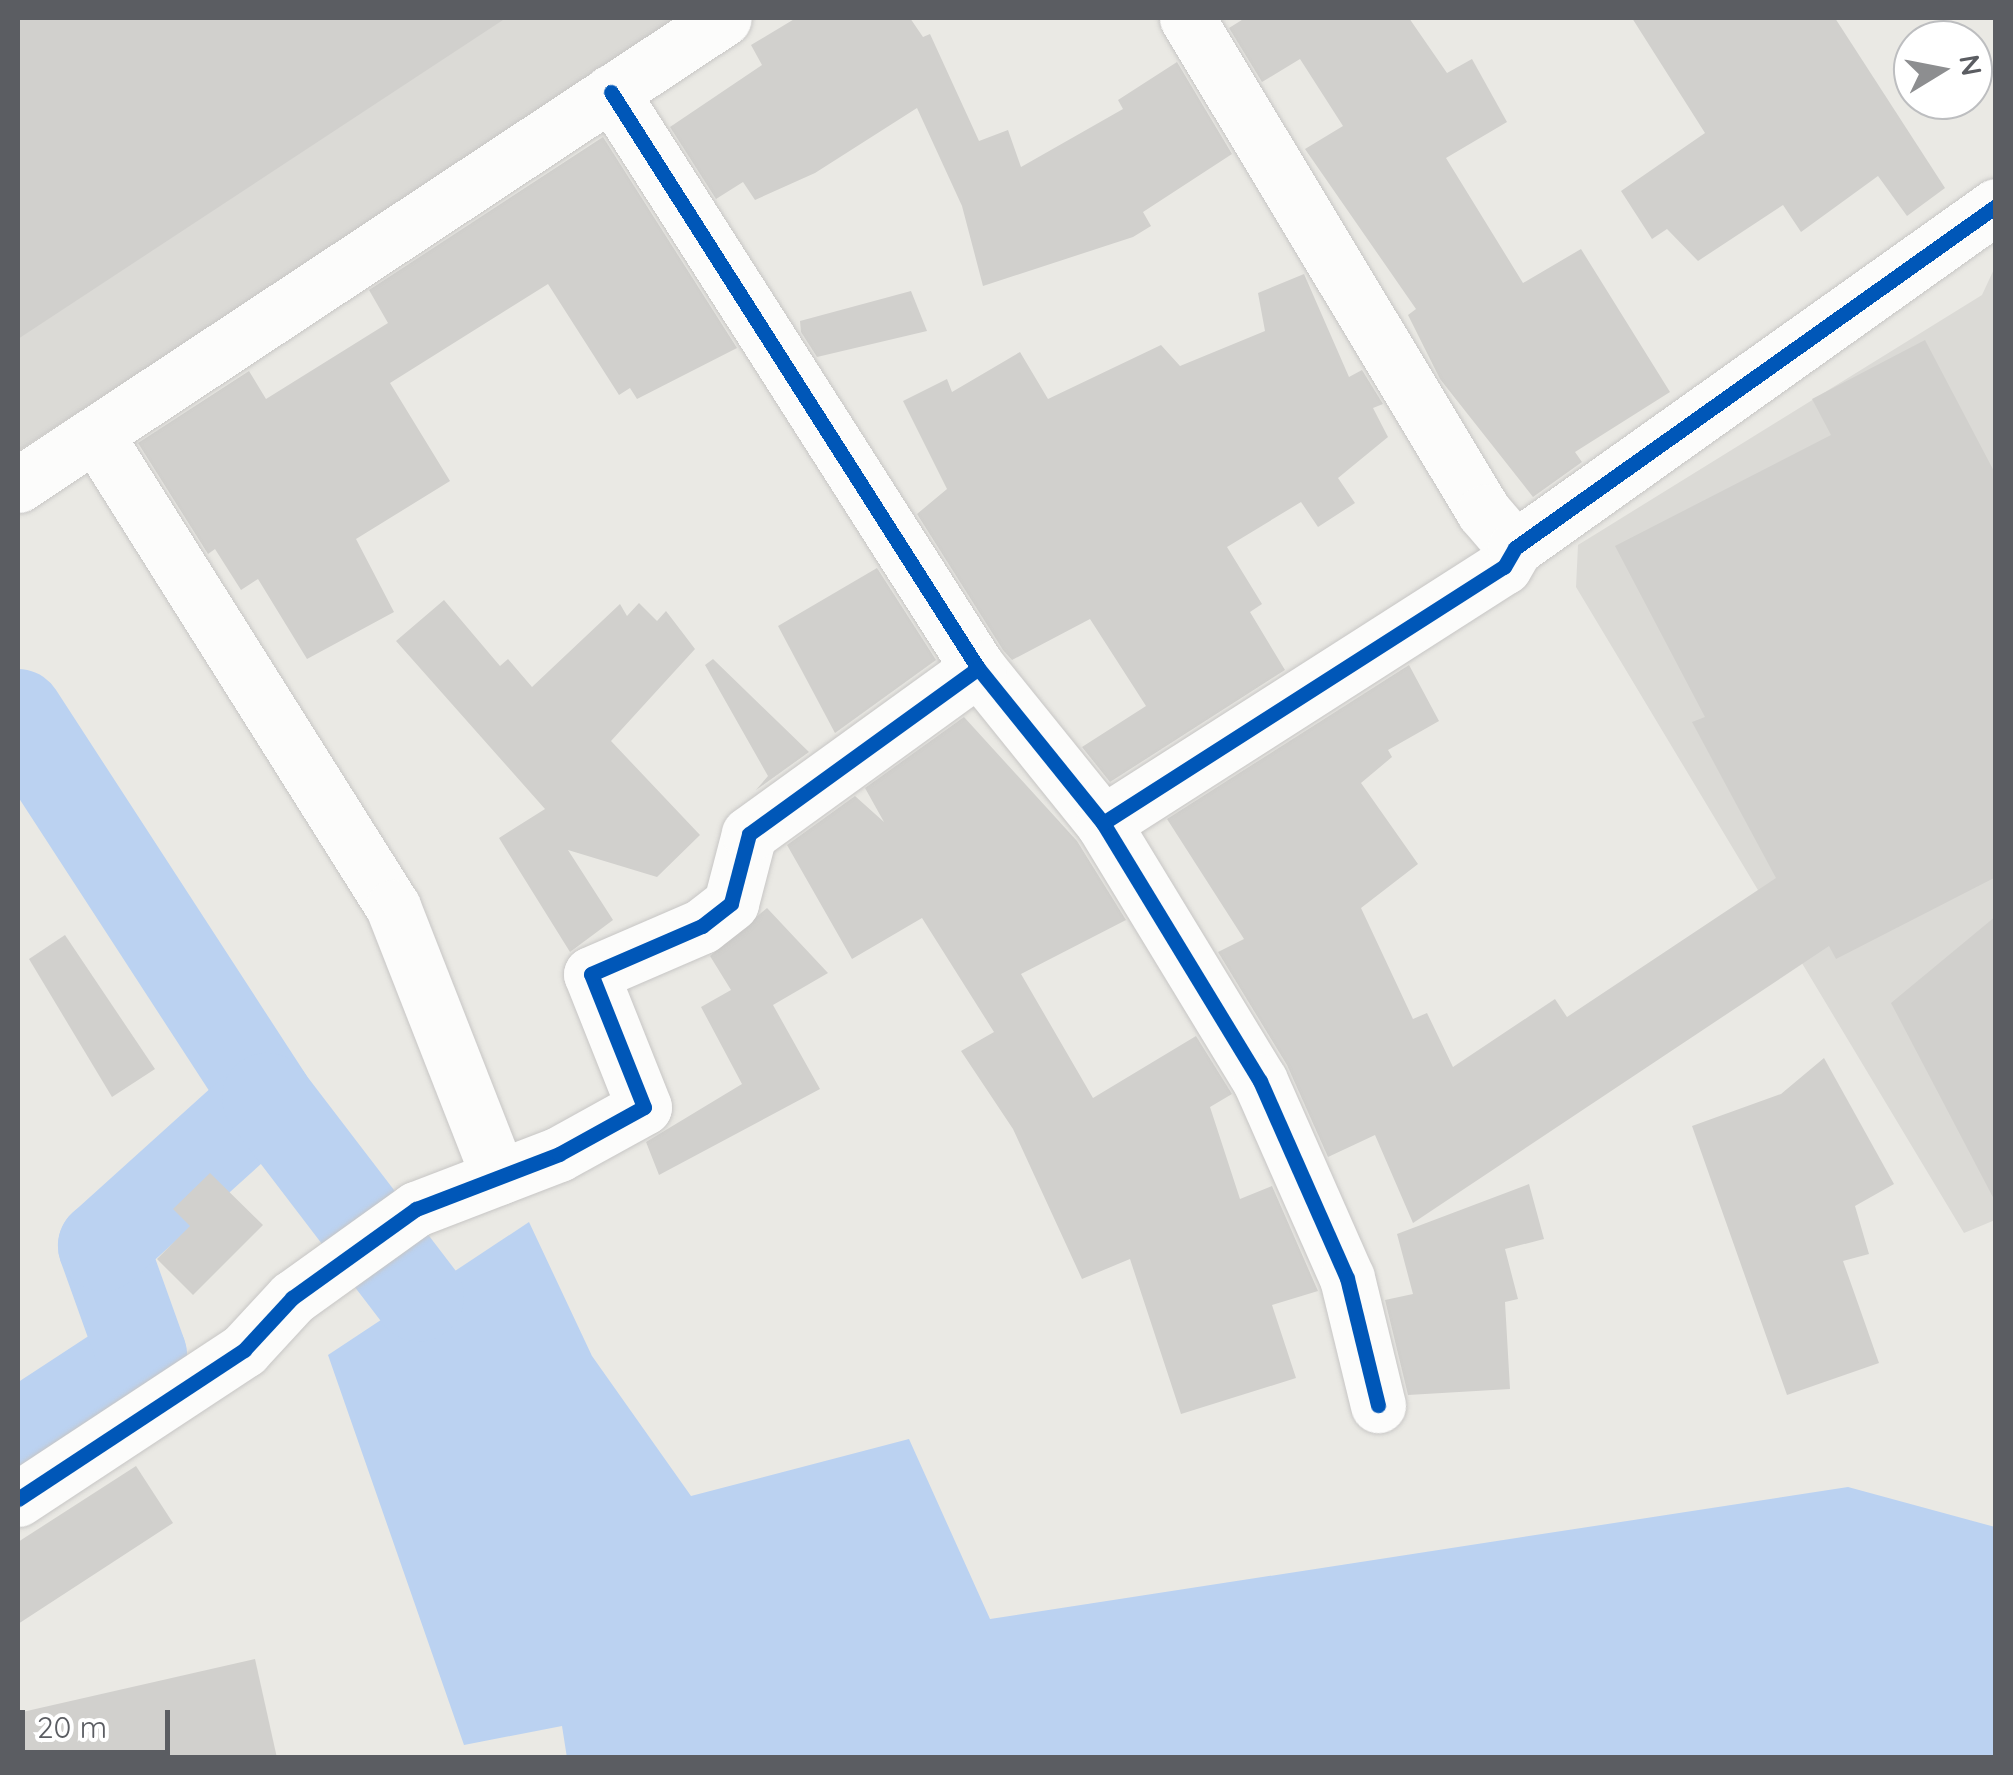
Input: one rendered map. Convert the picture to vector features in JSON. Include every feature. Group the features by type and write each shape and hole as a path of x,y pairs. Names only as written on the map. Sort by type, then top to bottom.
{"street":[{"path":"18,485 724,18"},
{"path":"1187,18 1484,512 1515,548"},
{"path":"612,92 978,668 1103,824 1260,1081 1303,1169 1347,1278 1378,1405"},
{"path":"1103,824 1504,567 1515,548 1996,206"},
{"path":"96,435 393,906 499,1177"},
{"path":"18,1499 244,1350 292,1298 416,1208 499,1177 644,1107 591,974 702,926 731,903 749,834 978,668"}],"shaded area":[{"path":"18,18 688,18 18,451"},
{"path":"1995,267 1995,1220 1964,1233 1576,587 1578,545 1982,295"}],"water":[{"path":"529,1222 592,1356 691,1496 909,1439 990,1619 1848,1487 1995,1527 1995,1757 567,1758 562,1726 464,1745 328,1355"}],"building":[{"path":"18,18 506,18 18,339"},
{"path":"796,18 910,18 923,37 930,34 979,141 1008,130 1021,167 1123,109 1118,100 1177,62 1232,154 1143,212 1151,226 1133,237 983,286 962,206 917,108 815,173 755,200 743,182 716,199 670,127 762,65 751,45"},
{"path":"1245,18 1409,18 1447,73 1472,59 1507,122 1446,158 1523,283 1581,249 1670,392 1575,452 1582,462 1533,497 1440,379 1408,315 1416,309 1305,149 1343,126 1300,59 1262,82 1229,28"},
{"path":"1632,18 1835,18 1893,108 1893,120 1901,120 1945,188 1907,216 1878,176 1801,232 1783,205 1698,261 1667,229 1652,239 1621,191 1705,133"},
{"path":"603,137 737,348 637,399 630,388 619,395 548,284 390,383 450,481 356,539 394,612 307,659 258,579 241,590 215,549 208,554 138,443 249,371 266,399 388,323 369,290"},
{"path":"1304,274 1349,377 1362,370 1383,404 1373,408 1388,437 1338,478 1355,503 1318,527 1301,502 1227,547 1262,604 1250,612 1285,670 1110,782 1082,747 1146,706 1090,619 1012,660 1003,650 917,514 947,489 903,401 947,379 952,392 1020,352 1048,399 1161,345 1180,366 1265,331 1258,293"},
{"path":"911,291 927,331 817,357 801,332 800,321"},
{"path":"1925,340 1996,475 1996,877 1836,959 1829,946 1413,1223 1375,1135 1328,1157 1287,1065 1218,952 1244,939 1167,819 1409,665 1439,721 1388,750 1392,757 1361,783 1418,864 1361,908 1413,1019 1427,1013 1453,1067 1555,999 1567,1017 1776,878 1692,722 1705,717 1615,546 1831,435 1812,399"},
{"path":"877,568 936,660 835,733 778,626"},
{"path":"444,600 500,666 508,659 532,687 620,604 627,616 639,603 657,621 666,611 695,649 611,741 700,835 657,877 568,850 613,920 570,952 499,838 545,809 396,641"},
{"path":"713,659 809,752 756,790 768,776 705,665"},
{"path":"964,717 1077,841 1126,920 1021,974 1093,1098 1196,1036 1232,1094 1210,1107 1240,1199 1272,1186 1318,1291 1272,1305 1296,1378 1181,1414 1130,1259 1082,1279 1013,1129 961,1051 994,1032 922,918 852,959 787,845 855,796 884,822 865,788"},
{"path":"767,908 828,973 773,1005 820,1089 659,1175 646,1142 742,1084 701,1007 731,990 710,956"},
{"path":"1996,916 1996,1203 1891,1003"},
{"path":"65,935 155,1069 112,1097 29,959"},
{"path":"1824,1058 1894,1184 1855,1206 1869,1254 1843,1261 1879,1363 1787,1395 1692,1126 1781,1094"},
{"path":"210,1173 263,1225 193,1295 157,1259 190,1226 173,1209"},
{"path":"1529,1184 1544,1239 1505,1249 1518,1299 1505,1302 1510,1389 1408,1395 1385,1300 1413,1294 1397,1234"},
{"path":"136,1466 173,1523 18,1624 18,1542"},
{"path":"255,1659 277,1758 18,1758 18,1713"}],"waterway":[{"path":"18,714 267,1098"},
{"path":"18,1436 142,1355 103,1246 267,1098 419,1297"}],"cycle path":[{"path":"611,92 978,668 1103,823 1260,1081 1347,1278 1378,1405"},
{"path":"1103,823 1504,567 1515,548 1996,206"},
{"path":"18,1499 244,1350 292,1298 416,1209 559,1154 644,1107 591,974 702,926 731,903 749,834 978,668"}]}
